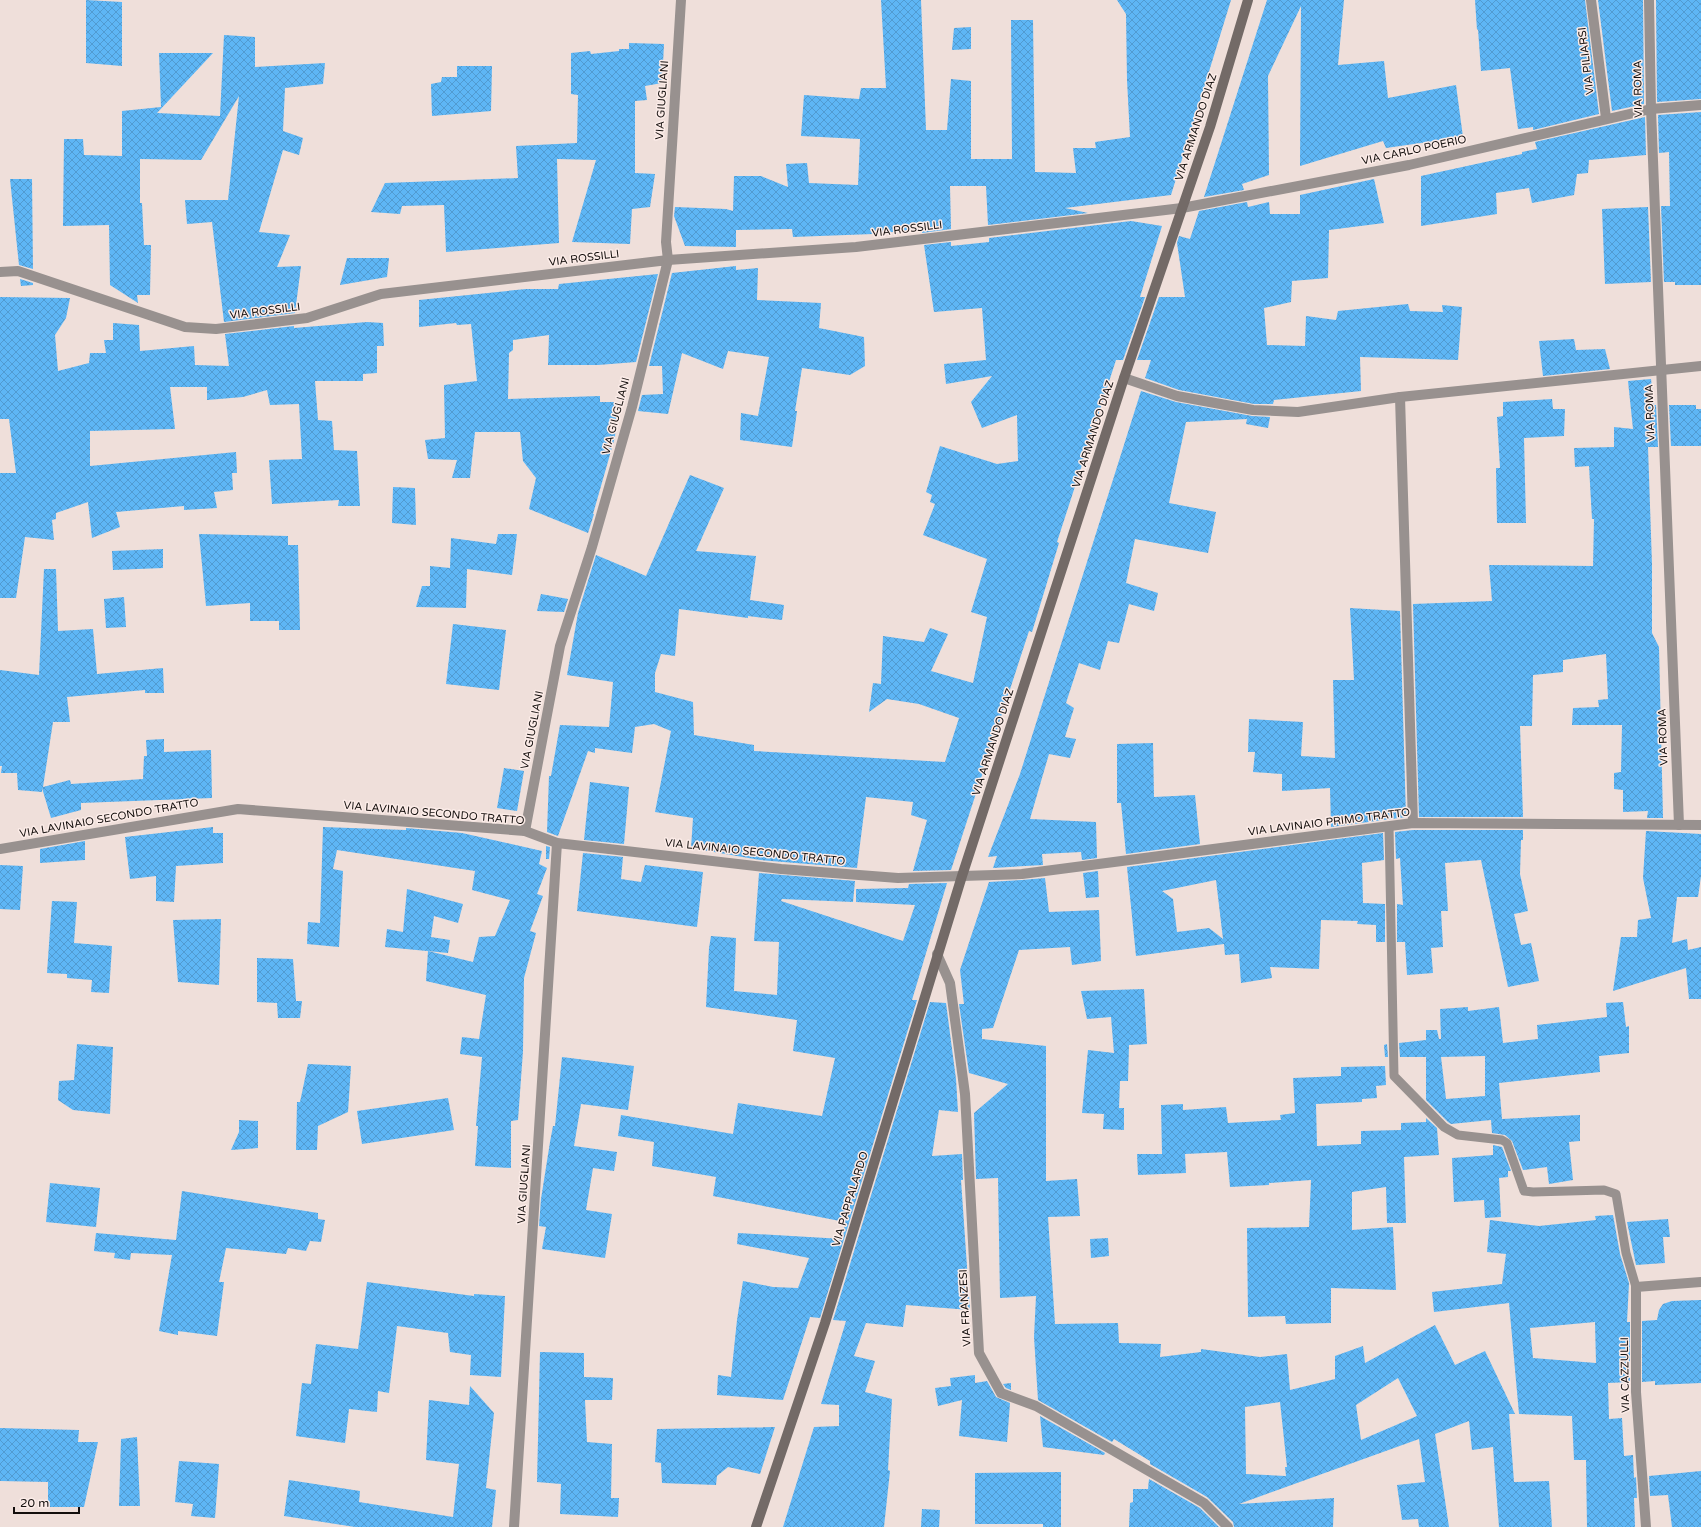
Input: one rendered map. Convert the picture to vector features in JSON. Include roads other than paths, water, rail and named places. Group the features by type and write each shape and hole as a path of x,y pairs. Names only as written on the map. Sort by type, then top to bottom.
{"main road":[{"name":"VIA ARMANDO DIAZ","path":"962,876 1124,378 1210,127 1248,0"},
{"name":"VIA PAPPALARDO","path":"756,1527 825,1323 962,876"}],"street":[{"name":"VIA GIUGLIANI","path":"525,831 560,646 592,547 632,407 668,260 666,242 680,0"},
{"name":"VIA PILIARSI","path":"1591,0 1606,118"},
{"name":"VIA ROMA","path":"1649,0 1650,109 1679,825"},
{"name":"VIA CARLO POERIO","path":"1182,208 1409,165 1650,109 1701,105"},
{"name":"VIA ROSSILLI","path":"0,272 18,271 185,327 216,329 307,318 381,294 668,260 856,247 1182,208"},
{"path":"1124,378 1178,396 1253,410 1298,412 1400,397 1701,366"},
{"path":"1400,397 1413,823"},
{"name":"VIA LAVINAIO SECONDO TRATTO","path":"0,849 238,809 525,831 557,843 781,869 898,878 962,876"},
{"name":"VIA LAVINAIO PRIMO TRATTO","path":"962,876 1022,874 1413,823 1701,825"},
{"name":"VIA GIUGLIANI","path":"514,1527 557,843"},
{"name":"VIA FRANZESI","path":"937,954 950,983 965,1094 979,1353 1000,1393 1036,1406 1204,1503 1228,1527"},
{"path":"1636,1287 1701,1282"},
{"name":"VIA CAZZULLI","path":"1636,1287 1636,1392 1646,1527"}],"lane":[{"path":"1389,827 1394,1076 1444,1127 1458,1135 1502,1140 1507,1143 1524,1191 1604,1190 1616,1194 1626,1252 1636,1287"}]}
